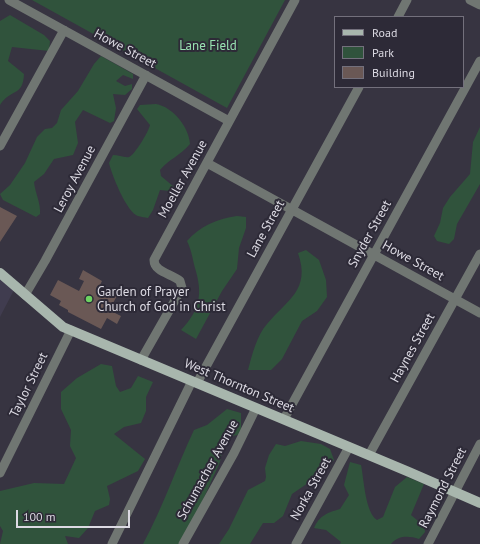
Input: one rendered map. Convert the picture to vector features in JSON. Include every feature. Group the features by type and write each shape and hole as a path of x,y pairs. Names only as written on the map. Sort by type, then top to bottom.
{"main road":[{"name":"West Thornton Street","path":"0,273 59,325 480,503"}],"street":[{"name":"Howe Street","path":"9,0 229,121"},
{"name":"Moeller Avenue","path":"141,360 182,288 180,282 154,265 154,260 295,0"},
{"path":"399,16 407,0"},
{"path":"470,0 480,6"},
{"path":"0,146 64,30"},
{"name":"Snyder Street","path":"284,419 480,61"},
{"name":"Leroy Avenue","path":"25,295 146,75"},
{"name":"Lane Street","path":"112,544 194,382 358,88"},
{"name":"Howe Street","path":"207,163 480,313"},
{"name":"Haynes Street","path":"369,455 480,254"},
{"name":"Taylor Street","path":"0,473 71,330"},
{"name":"Schumacher Avenue","path":"183,544 234,453 256,408"},
{"name":"Raymond Street","path":"428,544 456,493 461,480 480,444"},
{"name":"Norka Street","path":"296,544 349,447"}],"shaded area":[{"path":"0,276 15,288 0,317"}],"green space":[{"name":"Lane Field","path":"32,0 285,0 227,108"},
{"path":"10,15 44,35 50,41 49,51 12,47 8,61 24,74 23,81 19,89 8,96 0,105 0,21"},
{"path":"101,56 133,74 133,79 123,75 116,81 125,86 132,84 132,89 125,95 113,94 116,108 114,121 110,123 83,110 75,122 78,143 73,155 54,159 44,174 34,182 40,210 40,214 36,217 3,200 0,194 10,185 25,163 37,137 45,129 52,128 57,123 61,110 78,91 94,64"},
{"path":"156,104 174,113 187,131 190,144 160,170 161,176 174,187 171,191 160,190 153,210 148,218 136,215 123,199 109,163 113,155 129,157 138,148 150,125 137,109 140,105"},
{"path":"480,127 480,184 457,224 454,239 449,244 437,241 434,236 440,223 443,208 450,197 470,174 473,142"},
{"path":"237,216 246,217 246,228 239,248 237,269 222,291 196,339 181,330 192,316 196,308 199,294 197,277 187,241 197,231 209,224"},
{"path":"306,250 319,260 326,280 327,297 317,311 302,321 282,359 271,370 248,370 255,346 263,329 289,301 299,285 301,266 298,253"},
{"path":"101,364 112,366 116,386 120,392 131,388 138,376 153,382 146,397 146,411 141,423 124,427 114,434 145,459 138,471 107,486 110,499 109,505 95,511 88,528 79,538 65,536 68,544 0,544 3,531 0,526 0,491 34,483 64,484 76,458 70,446 71,430 61,409 61,392 77,378"},
{"path":"227,409 241,413 241,434 225,438 220,462 197,513 179,544 143,544 157,516 194,430 207,425"},
{"path":"301,441 321,444 330,449 334,460 324,472 292,494 283,516 274,523 263,523 250,544 219,544 229,529 248,490 265,481 265,468 269,455 276,444 285,446"},
{"path":"350,462 361,465 367,503 373,516 377,520 383,517 395,487 407,477 424,484 411,515 424,526 425,532 419,539 404,537 397,539 391,544 340,544 341,542 326,530 314,528 321,517 340,509 349,495 344,485"}],"building":[{"path":"0,207 17,216 0,242"},
{"name":"Garden of Prayer Church of God in Christ","path":"83,270 102,281 99,287 117,296 109,310 121,316 117,324 107,318 101,329 68,312 68,310 59,305 61,301 50,295 58,280 79,291 84,281 79,279"}],"place":[{"name":"Garden of Prayer Church of God in Christ","path":"89,299"}]}
